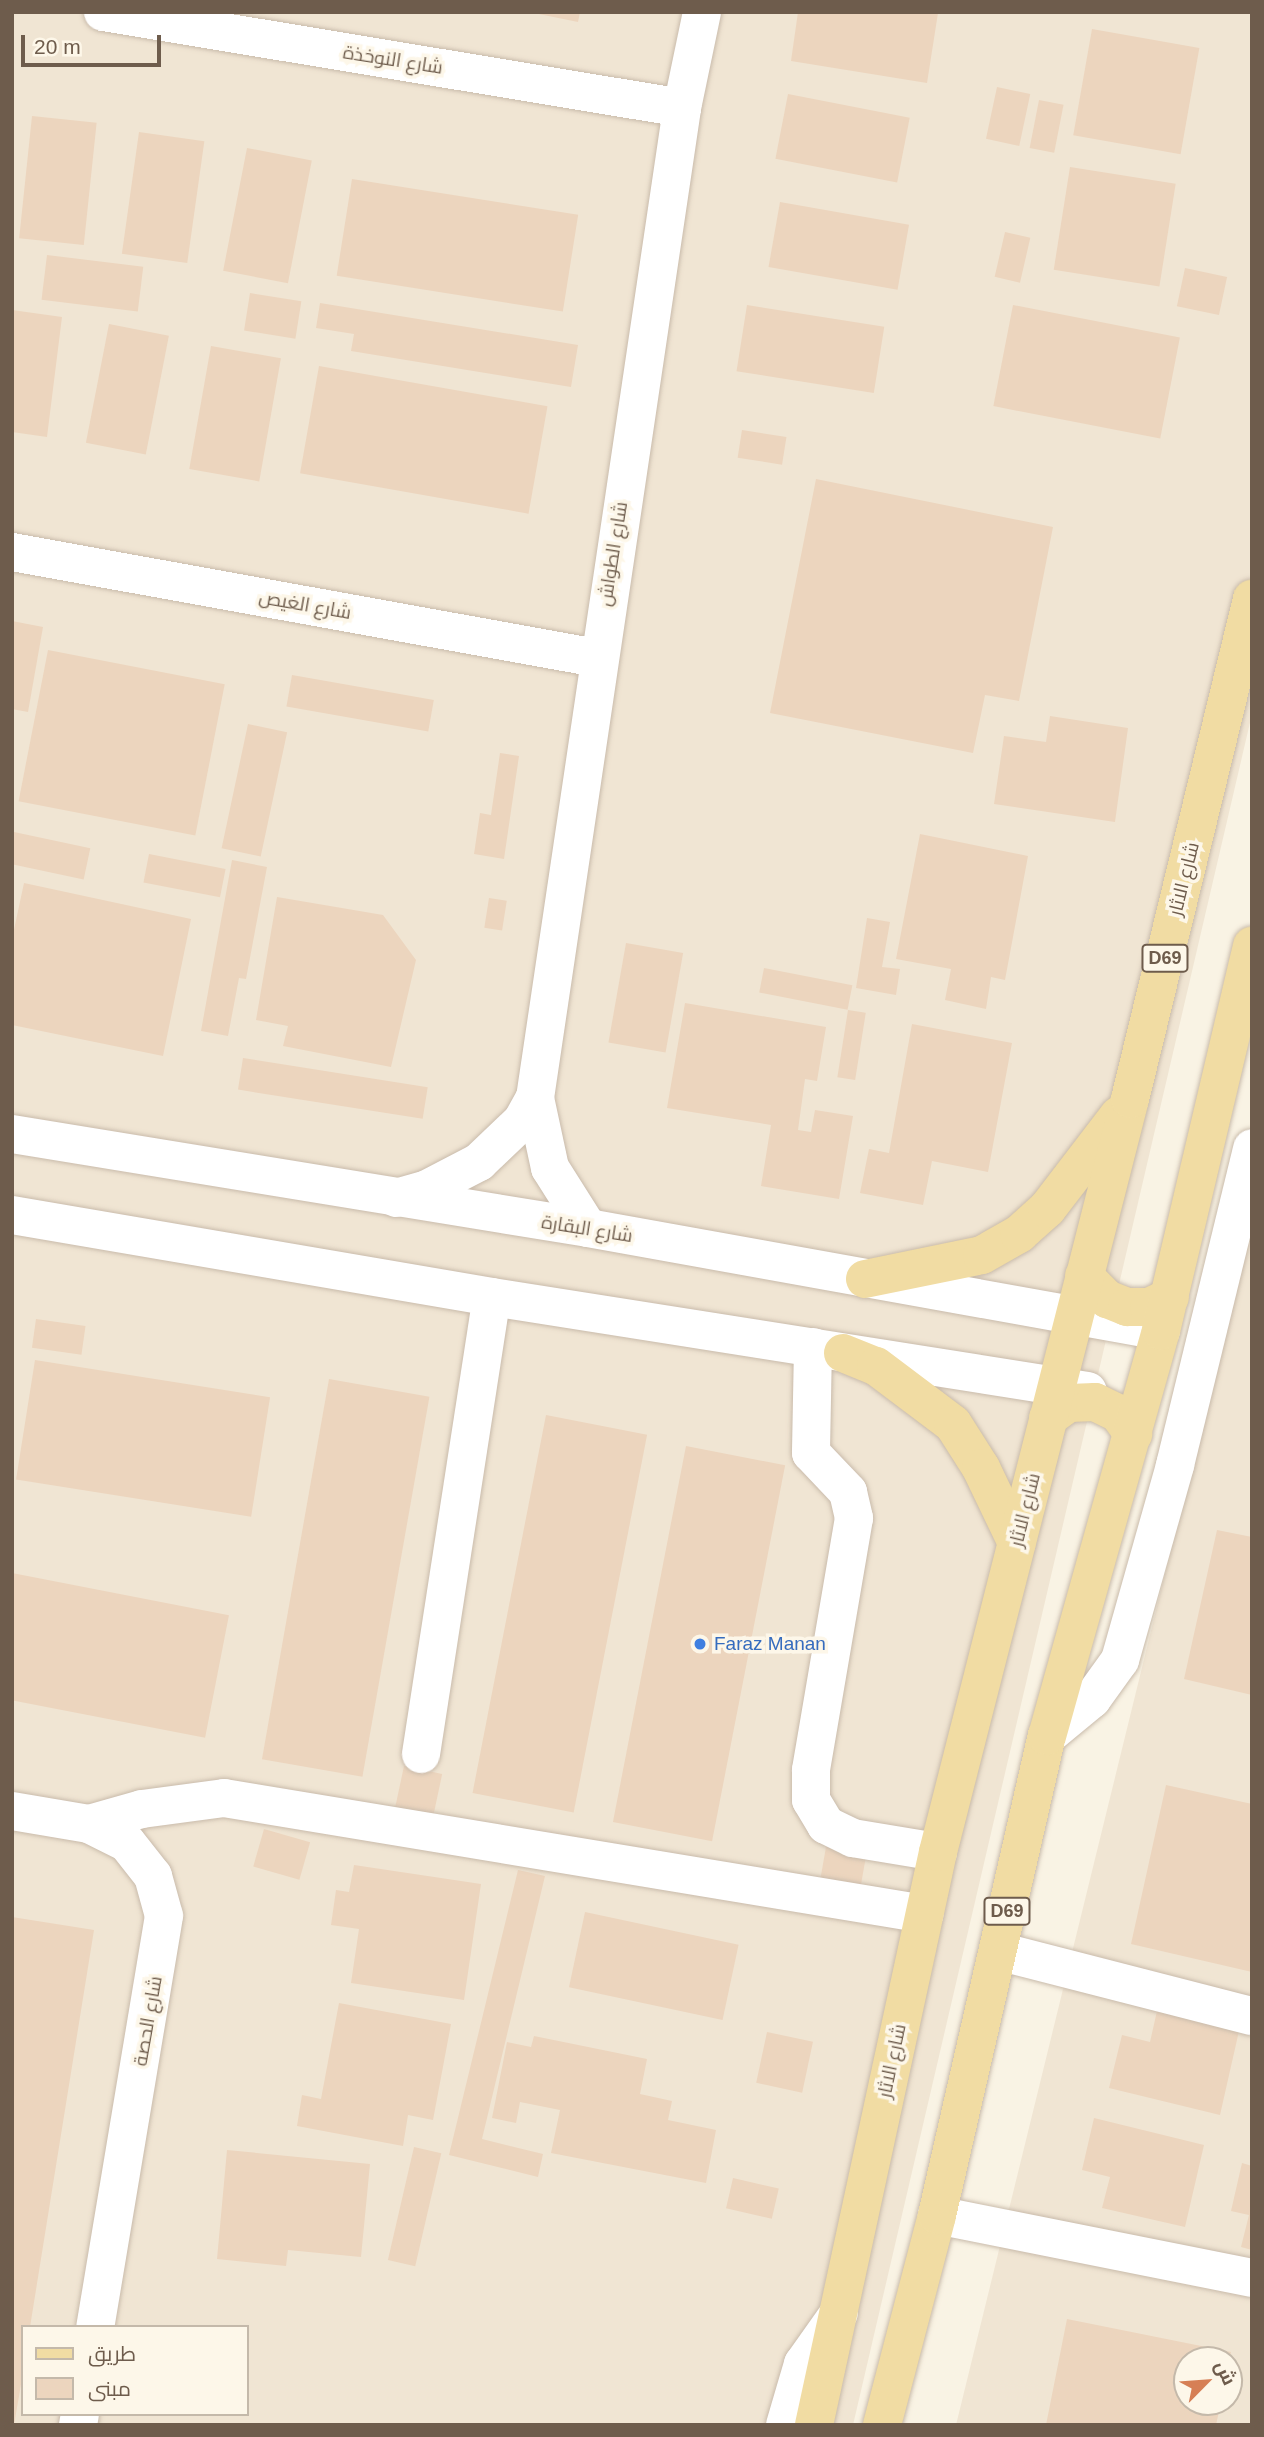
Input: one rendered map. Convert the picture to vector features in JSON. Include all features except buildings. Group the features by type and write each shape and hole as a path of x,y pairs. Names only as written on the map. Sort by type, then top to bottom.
{"main road":[{"name":"شارع الاثار","path":"814,2425 938,1852 1130,1099 1252,599"},
{"name":"D69","path":"882,2425 937,2215 1047,1736 1138,1417 1245,1013 1252,947"},
{"path":"865,1279 982,1255 1019,1234 1047,1209 1130,1099"},
{"path":"1084,1276 1098,1293 1116,1304 1149,1307 1166,1314"},
{"path":"828,1350 876,1366 953,1424 1017,1543"}],"street":[{"name":"شارع النوخذة","path":"103,12 682,108"},
{"name":"شارع الطواش","path":"588,1228 550,1168 535,1098 597,659 682,108 702,12"},
{"name":"شارع الغيص","path":"12,552 597,659"},
{"name":"شارع الطواش","path":"391,1199 427,1189 479,1162 522,1121 535,1098"},
{"name":"شارع البقارة","path":"12,1134 391,1199 588,1228 1074,1315 1166,1314"},
{"path":"1047,1736 1092,1699 1120,1660 1175,1465 1252,1148"},
{"path":"12,1215 492,1297 828,1350 1052,1402 1138,1417"},
{"path":"421,1754 492,1297"},
{"path":"828,1350 811,1452 848,1492 854,1518 811,1770 811,1800 826,1825 853,1838 938,1852"},
{"path":"89,1825 142,1809 224,1798 924,1914"},
{"name":"شارع الحصة","path":"12,1811 89,1825 127,1843 153,1875 164,1916 95,2325"},
{"path":"998,1951 1252,2016"},
{"path":"937,2215 1252,2278"},
{"path":"785,2425 803,2364 839,2313"}],"shaded area":[{"path":"12,12 1252,12 1252,714 853,2425 12,2425"},
{"path":"1252,1227 1252,2425 956,2425 1191,1468"}],"place":[{"name":"Faraz Manan","path":"700,1644"}]}
